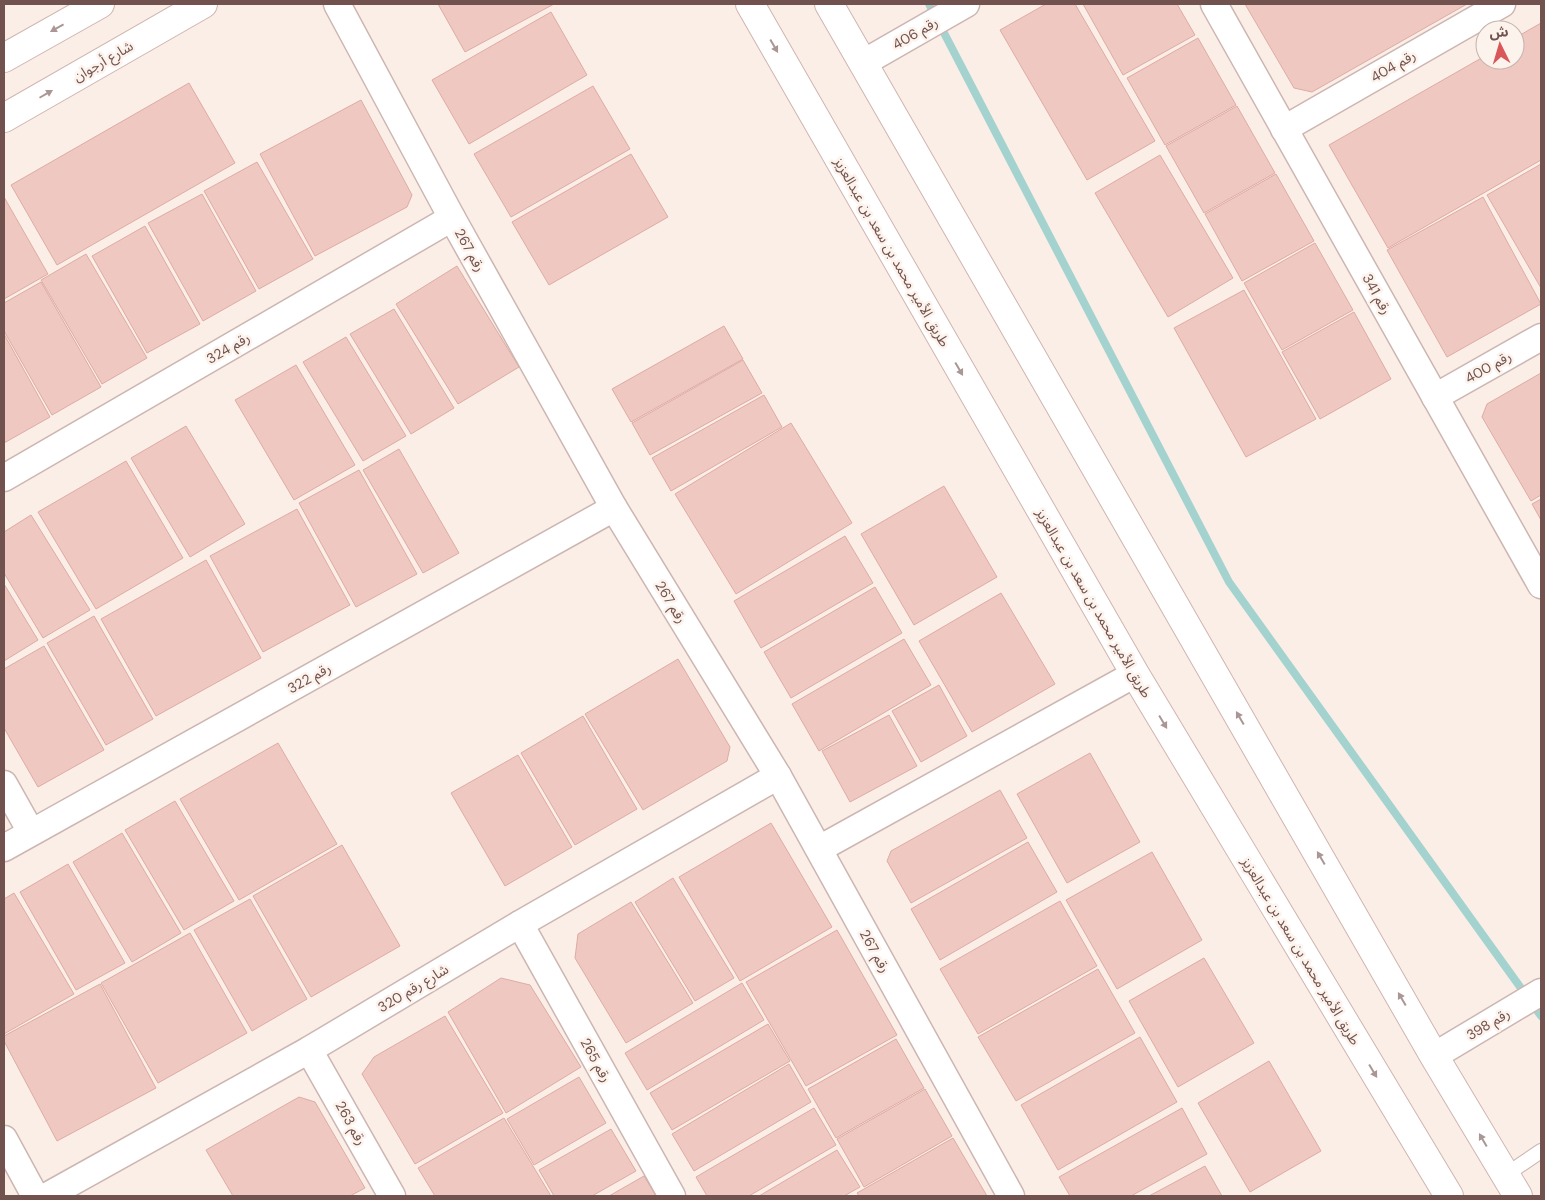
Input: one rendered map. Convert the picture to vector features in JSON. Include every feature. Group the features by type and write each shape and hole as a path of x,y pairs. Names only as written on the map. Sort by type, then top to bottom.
{"main road":[{"path":"4,58 100,4"},
{"name":"شارع أرجوان","path":"4,118 203,4"},
{"name":"طريق الأمير محمد بن سعد بن عبدالعزيز","path":"750,4 1135,674 1449,1196"},
{"path":"829,4 1434,1056 1511,1186"}],"street":[{"name":"رقم 267","path":"337,4 452,218 614,508 778,776 1011,1196"},
{"name":"رقم 406","path":"864,63 966,4"},
{"name":"رقم 341","path":"1214,4 1541,585"},
{"name":"رقم 404","path":"1284,129 1502,4"},
{"name":"رقم 324","path":"4,478 452,218"},
{"name":"رقم 400","path":"1435,397 1541,337"},
{"name":"رقم 322","path":"4,848 614,508"},
{"path":"819,849 1135,674"},
{"name":"شارع رقم 320","path":"47,1196 309,1050 520,924 778,776"},
{"path":"4,784 31,832"},
{"name":"رقم 265","path":"520,924 672,1196"},
{"name":"رقم 398","path":"1434,1056 1541,992"},
{"name":"رقم 263","path":"309,1050 392,1196"},
{"path":"4,1139 35,1196"}],"lane":[{"path":"1511,1186 1541,1151"}],"building":[{"path":"438,4 554,4 465,52"},
{"path":"1046,4 1075,4 1155,141 1087,180 1000,30"},
{"path":"1083,4 1177,4 1195,35 1123,75"},
{"path":"1245,4 1467,4 1312,92 1294,88"},
{"path":"551,12 587,75 469,144 432,80"},
{"path":"1541,23 1541,160 1388,248 1329,145 1475,62 1475,70 1525,70 1525,32"},
{"path":"1198,38 1236,105 1165,145 1127,78"},
{"path":"189,83 235,163 57,265 11,185"},
{"path":"593,86 630,149 511,217 474,154"},
{"path":"361,100 412,195 407,207 315,256 260,154"},
{"path":"1237,106 1275,173 1204,213 1166,146"},
{"path":"631,154 668,217 549,285 512,222"},
{"path":"1160,155 1233,278 1168,317 1095,193"},
{"path":"257,162 313,259 259,289 204,191"},
{"path":"1541,164 1541,288 1487,195"},
{"path":"1276,174 1314,241 1242,281 1205,214"},
{"path":"202,194 256,291 203,321 148,223"},
{"path":"4,197 48,274 4,299"},
{"path":"1483,197 1541,304 1447,357 1387,250"},
{"path":"145,226 200,324 147,353 92,256"},
{"path":"1315,243 1353,310 1282,350 1244,283"},
{"path":"86,254 147,358 102,384 41,280"},
{"path":"457,266 519,367 458,404 396,304"},
{"path":"41,282 101,387 52,415 4,331 4,303"},
{"path":"1244,290 1316,419 1246,457 1174,328"},
{"path":"394,309 454,408 411,434 350,334"},
{"path":"1354,312 1391,379 1320,419 1282,352"},
{"path":"724,326 743,359 631,422 612,389"},
{"path":"4,334 50,417 4,443"},
{"path":"346,337 406,436 363,461 303,362"},
{"path":"743,360 762,393 650,455 632,423"},
{"path":"296,365 355,465 294,500 235,400"},
{"path":"1541,373 1541,495 1531,501 1482,417 1487,404"},
{"path":"764,395 782,427 671,491 652,458"},
{"path":"791,423 852,523 736,594 675,494"},
{"path":"186,426 245,524 190,557 131,458"},
{"path":"399,449 459,553 423,573 363,470"},
{"path":"126,461 183,558 96,609 38,512"},
{"path":"359,470 417,574 356,607 299,503"},
{"path":"944,486 997,577 914,625 861,534"},
{"path":"1541,499 1541,520 1532,504"},
{"path":"297,509 350,605 263,652 210,556"},
{"path":"31,515 90,610 43,638 4,573 4,532"},
{"path":"845,536 873,583 761,648 734,601"},
{"path":"206,560 261,658 156,716 101,619"},
{"path":"4,584 38,640 4,661"},
{"path":"875,587 902,633 791,698 764,652"},
{"path":"1001,593 1055,684 972,732 919,641"},
{"path":"94,616 153,719 106,745 47,643"},
{"path":"904,639 931,685 819,751 792,704"},
{"path":"44,646 104,750 38,787 4,728 4,669"},
{"path":"678,659 730,747 727,761 643,810 585,714"},
{"path":"939,685 967,736 921,762 892,711"},
{"path":"889,715 917,766 850,802 822,751"},
{"path":"583,716 637,809 575,845 521,753"},
{"path":"278,743 337,844 239,900 180,799"},
{"path":"1090,753 1140,842 1067,883 1017,794"},
{"path":"518,755 572,847 505,886 451,793"},
{"path":"1000,790 1027,838 911,903 887,861 891,851"},
{"path":"175,801 234,901 184,930 125,830"},
{"path":"771,823 832,927 740,981 679,877"},
{"path":"122,833 181,933 132,962 73,862"},
{"path":"1028,842 1057,892 940,960 911,909"},
{"path":"342,845 400,946 311,997 253,896"},
{"path":"1152,852 1202,940 1117,989 1066,900"},
{"path":"68,864 125,963 76,990 20,892"},
{"path":"673,878 734,978 695,1001 635,902"},
{"path":"14,893 74,994 4,1034 4,899"},
{"path":"250,899 307,999 252,1031 194,930"},
{"path":"1060,901 1097,966 978,1034 940,969"},
{"path":"631,902 693,1003 626,1043 575,958 578,934"},
{"path":"837,930 897,1035 806,1086 746,982"},
{"path":"190,933 247,1033 158,1083 101,983"},
{"path":"1204,958 1254,1043 1178,1087 1129,1001"},
{"path":"1098,969 1135,1033 1016,1101 978,1037"},
{"path":"501,978 530,985 581,1067 506,1113 448,1012"},
{"path":"742,983 764,1020 647,1090 625,1053"},
{"path":"100,984 156,1088 57,1141 4,1041 4,1036"},
{"path":"445,1016 503,1113 415,1164 362,1074 374,1057"},
{"path":"768,1024 790,1061 672,1130 650,1093"},
{"path":"1140,1037 1177,1102 1058,1170 1021,1105"},
{"path":"896,1039 924,1088 836,1138 808,1089"},
{"path":"1269,1061 1321,1151 1250,1192 1198,1103"},
{"path":"789,1064 811,1102 694,1171 672,1134"},
{"path":"579,1077 606,1123 534,1165 507,1119"},
{"path":"925,1089 952,1136 864,1187 837,1139"},
{"path":"299,1097 315,1102 365,1188 350,1196 233,1196 206,1150"},
{"path":"814,1108 836,1145 749,1196 707,1196 696,1177"},
{"path":"1182,1108 1207,1154 1131,1196 1070,1196 1059,1177"},
{"path":"504,1118 551,1196 435,1196 418,1168"},
{"path":"611,1129 636,1171 592,1196 554,1196 539,1170"},
{"path":"953,1138 987,1196 859,1196 857,1193"},
{"path":"837,1150 860,1187 844,1196 759,1196"},
{"path":"1205,1166 1222,1196 1149,1196"},
{"path":"644,1176 656,1196 609,1196"}],"waterway":[{"path":"929,4 1229,582 1541,1016"}]}
